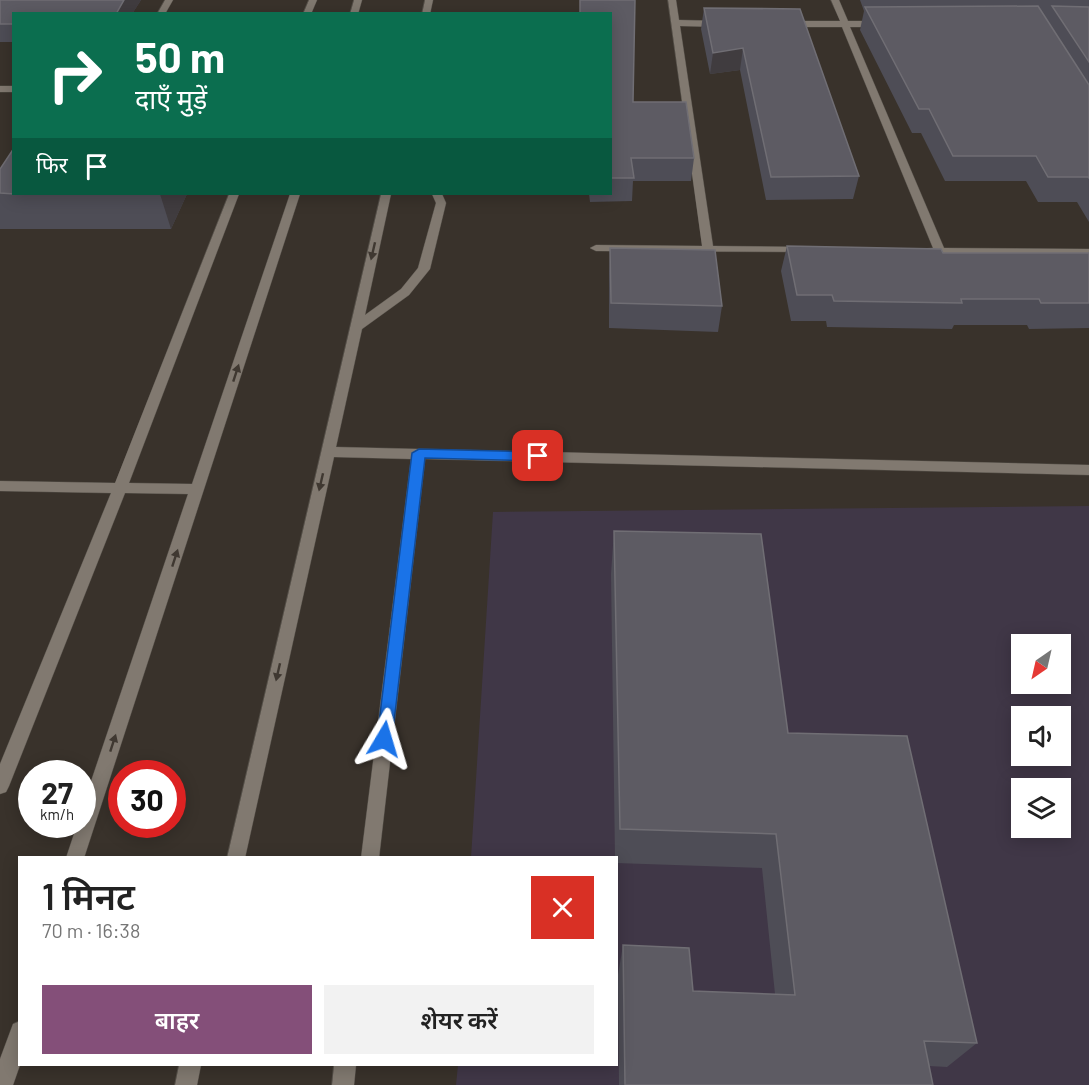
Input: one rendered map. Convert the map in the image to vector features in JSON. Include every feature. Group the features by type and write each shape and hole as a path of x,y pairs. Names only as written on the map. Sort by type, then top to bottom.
{"street":[{"path":"672,0 708,249"},
{"path":"835,0 940,251"},
{"path":"676,23 736,24"},
{"path":"772,24 891,24"},
{"path":"0,786 120,488 234,195"},
{"path":"76,856 295,195"},
{"path":"236,856 386,195"},
{"path":"356,327 405,292 424,270 441,203 437,195"},
{"path":"596,248 824,250"},
{"path":"905,250 1089,252"},
{"path":"327,452 1089,470"},
{"path":"370,856 419,453"},
{"path":"0,486 198,489"},
{"path":"2,1085 18,1037"},
{"path":"186,1085 190,1066"},
{"path":"343,1085 345,1066"}],"shaded area":[{"path":"1089,506 1089,1085 456,1085 458,1066 618,1066 618,856 471,856 493,512"}],"building":[{"path":"0,0 124,0 117,12 12,12 12,24 0,24"},
{"path":"580,0 635,0 633,102 686,102 694,158 631,158 634,178 612,178 612,12 580,12"},
{"path":"1038,6 1089,85 1089,178 1048,177 1036,156 953,156 929,109 919,109 865,7"},
{"path":"1052,6 1089,7 1089,62"},
{"path":"704,8 800,9 859,176 771,177 743,48 713,53"},
{"path":"12,151 12,194 0,193 0,169"},
{"path":"787,246 941,249 943,253 1089,253 1089,303 1041,303 1039,299 961,299 962,303 834,301 832,295 797,295"},
{"path":"610,248 715,250 722,306 611,303"},
{"path":"614,531 761,534 788,733 907,736 977,1043 924,1041 933,1085 625,1085 623,945 689,948 693,991 795,995 776,834 620,829"}],"route":[{"path":"384,739 419,453 538,456"}]}
